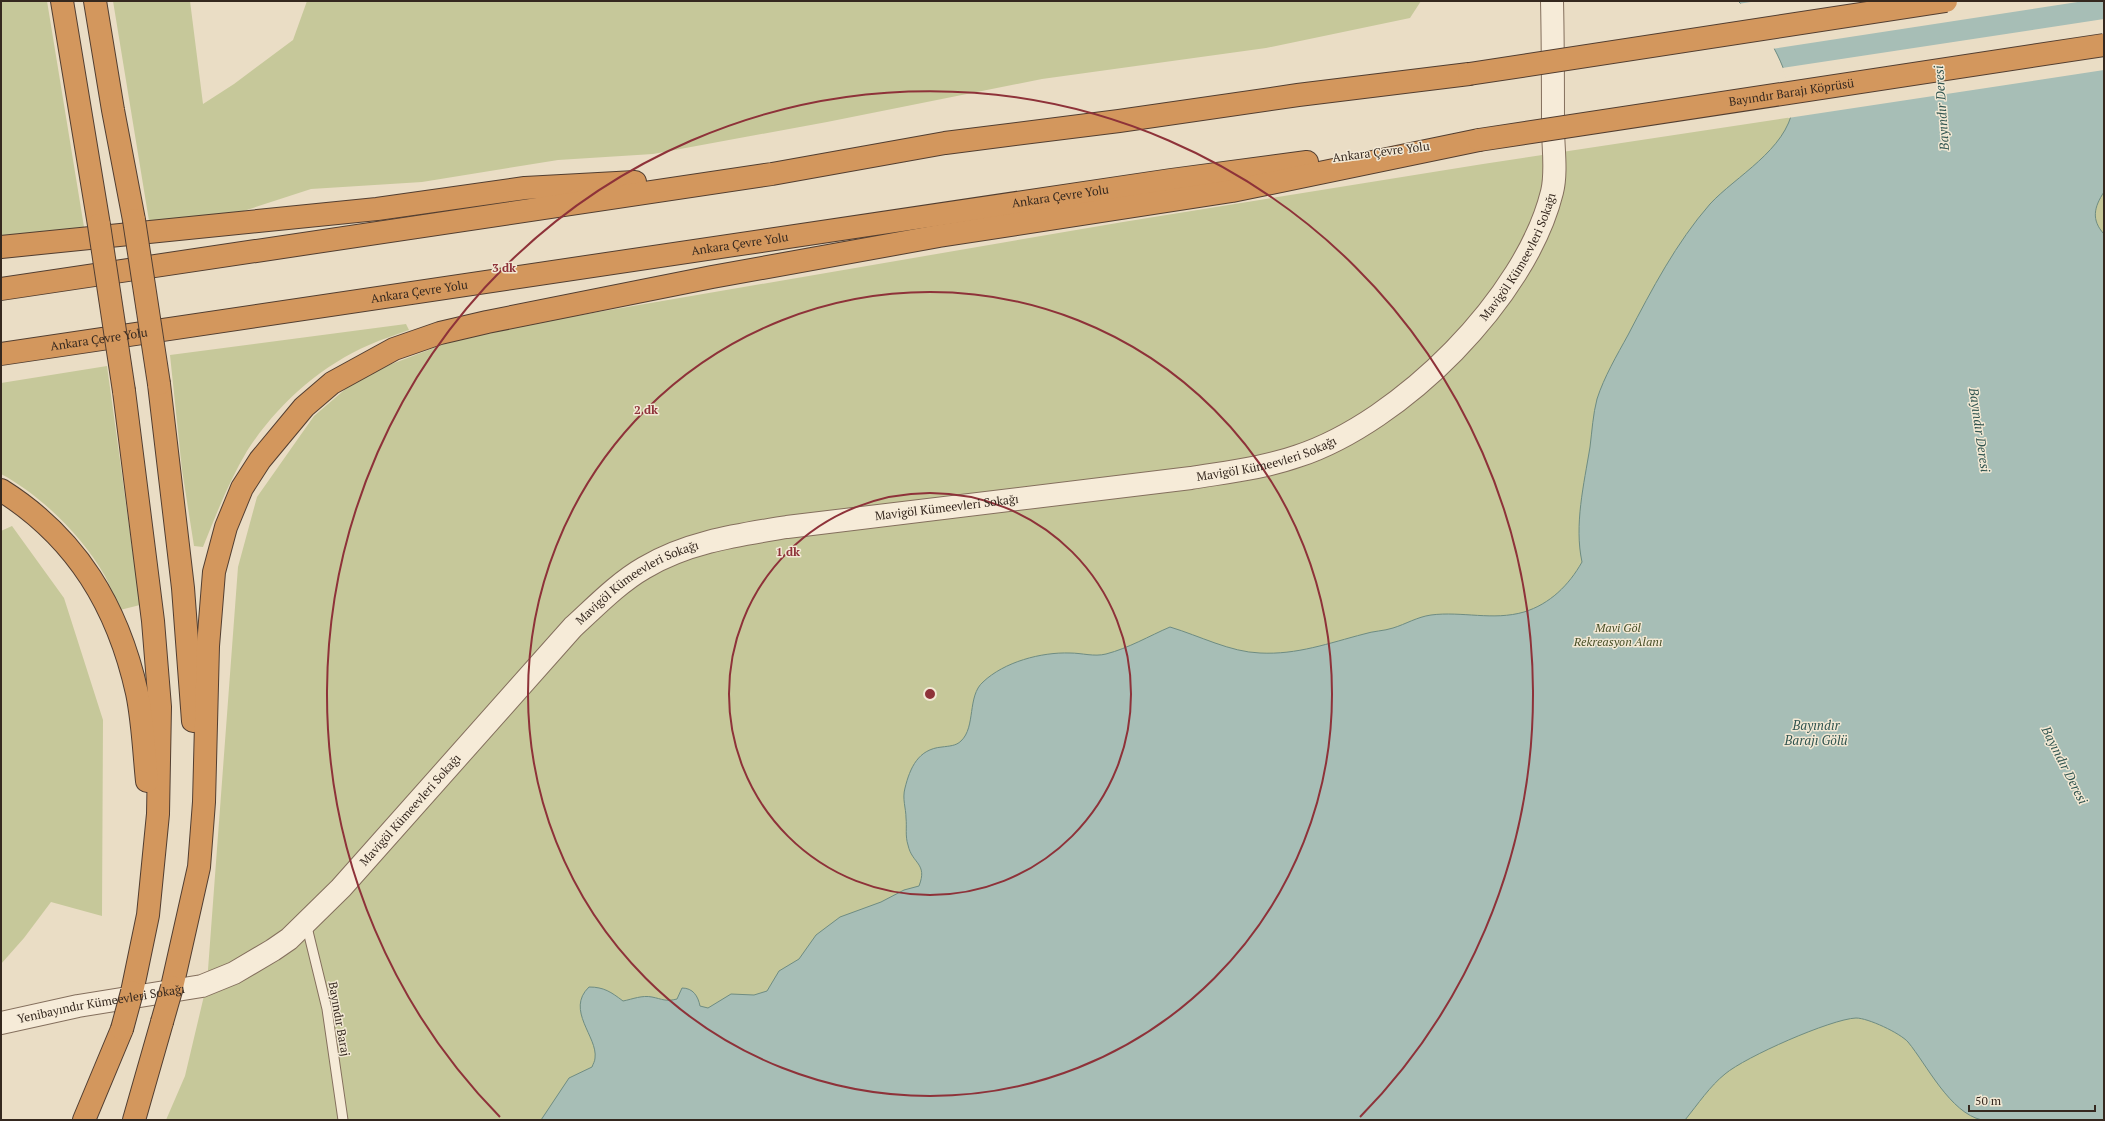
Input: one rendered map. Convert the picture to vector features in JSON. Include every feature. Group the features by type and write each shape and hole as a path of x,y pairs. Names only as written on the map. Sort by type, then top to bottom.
{"highway":[{"path":"62,1 99,225 124,391 153,621 160,706 158,814 148,915 132,992 94,1120"},
{"path":"95,1 113,110 134,220 159,384 183,588 192,696 194,763 191,829 172,987"},
{"path":"1,289 772,174 945,143 1119,121 1298,95 1469,74 1946,1"},
{"name":"Bayındır Barajı Köprüsü","path":"1479,140 2104,45"},
{"path":"134,1120 172,987 199,867 204,802 208,646 214,572 226,527 242,488 260,460 304,407 332,383 394,349 440,333 487,322 712,277 939,236 1232,191 1479,140"},
{"name":"Ankara Çevre Yolu","path":"1,354 1171,180 1479,140"},
{"path":"1,247 377,209 525,188 772,174"},
{"path":"1,490 21,503 52,528 75,555 101,592 121,634 137,694 148,783 132,992"},
{"path":"84,1120 122,1029"}],"street":[{"name":"Mavigöl Kümeevleri Sokağı","path":"202,986 234,973 253,963 289,938 306,923 342,888 573,627 609,594 643,568 675,553 728,537 787,527 1192,478 1253,467 1299,456 1338,438 1375,417 1441,363 1469,336 1519,270 1540,229 1552,190 1552,1"},
{"name":"Yenibayındır Kümeevleri Sokağı","path":"1,1023 78,1006 202,986"}],"lane":[{"name":"Bayındır Baraj","path":"306,923 327,1009 343,1120"}],"green space":[{"path":"1,1 47,1 84,227 1,239"},
{"path":"113,1 190,1 203,104 234,84 293,40 307,1 1421,1 1410,18 1266,48 1042,79 827,122 653,154 558,160 422,182 311,189 216,220 150,227"},
{"name":"Mavi Göl Rekreasyon Alanı","path":"2104,70 2104,1120 166,1120 185,1076 207,983 238,567 257,497 314,416 349,386 389,365 439,346 488,331 1123,222 1483,164"},
{"path":"406,324 409,330 369,345 333,364 300,389 285,403 271,418 240,462 203,547 194,546 182,470 170,355"},
{"path":"107,366 140,605 120,610 105,576 96,561 73,532 46,505 1,474 1,383"},
{"path":"12,526 64,598 103,720 102,916 51,902 24,938 1,964 1,531"}],"water":[{"name":"Bayındır Barajı Gölü","path":"1738,1 2104,1 2104,192 2095,213 2097,224 2104,234 2104,1120 1982,1120 1970,1116 1940,1087 1904,1038 1876,1023 1856,1018 1844,1020 1809,1032 1750,1058 1725,1074 1714,1084 1685,1120 541,1120 569,1078 592,1067 595,1058 595,1050 581,1014 580,1005 582,996 589,987 607,991 623,1001 645,996 673,1000 677,999 682,988 686,988 694,993 700,1006 708,1008 731,994 754,995 767,991 779,971 799,959 816,935 840,917 881,902 904,890 919,886 922,873 921,868 910,851 907,842 904,796 910,773 916,761 927,751 955,745 961,741 969,728 973,703 978,688 983,682 1001,669 1035,656 1047,654 1070,653 1102,655 1131,645 1170,627 1238,650 1260,653 1287,652 1313,648 1367,633 1390,629 1421,617 1431,615 1512,615 1524,612 1542,604 1558,593 1565,586 1582,562 1579,519 1597,399 1607,374 1675,250 1686,234 1710,204 1771,149 1781,137 1793,108 1787,80 1778,55 1756,21"}],"pier":[{"path":"1757,1 2084,1 1772,49 1753,20 1738,4"},
{"path":"2104,19 2104,70 1788,118 1791,107 1790,92 1782,68"}],"water label":[{"name":"Bayındır Deresi","path":"1941,108"},
{"name":"Bayındır Deresi","path":"1980,430"},
{"name":"Bayındır Deresi","path":"2065,765"}]}
